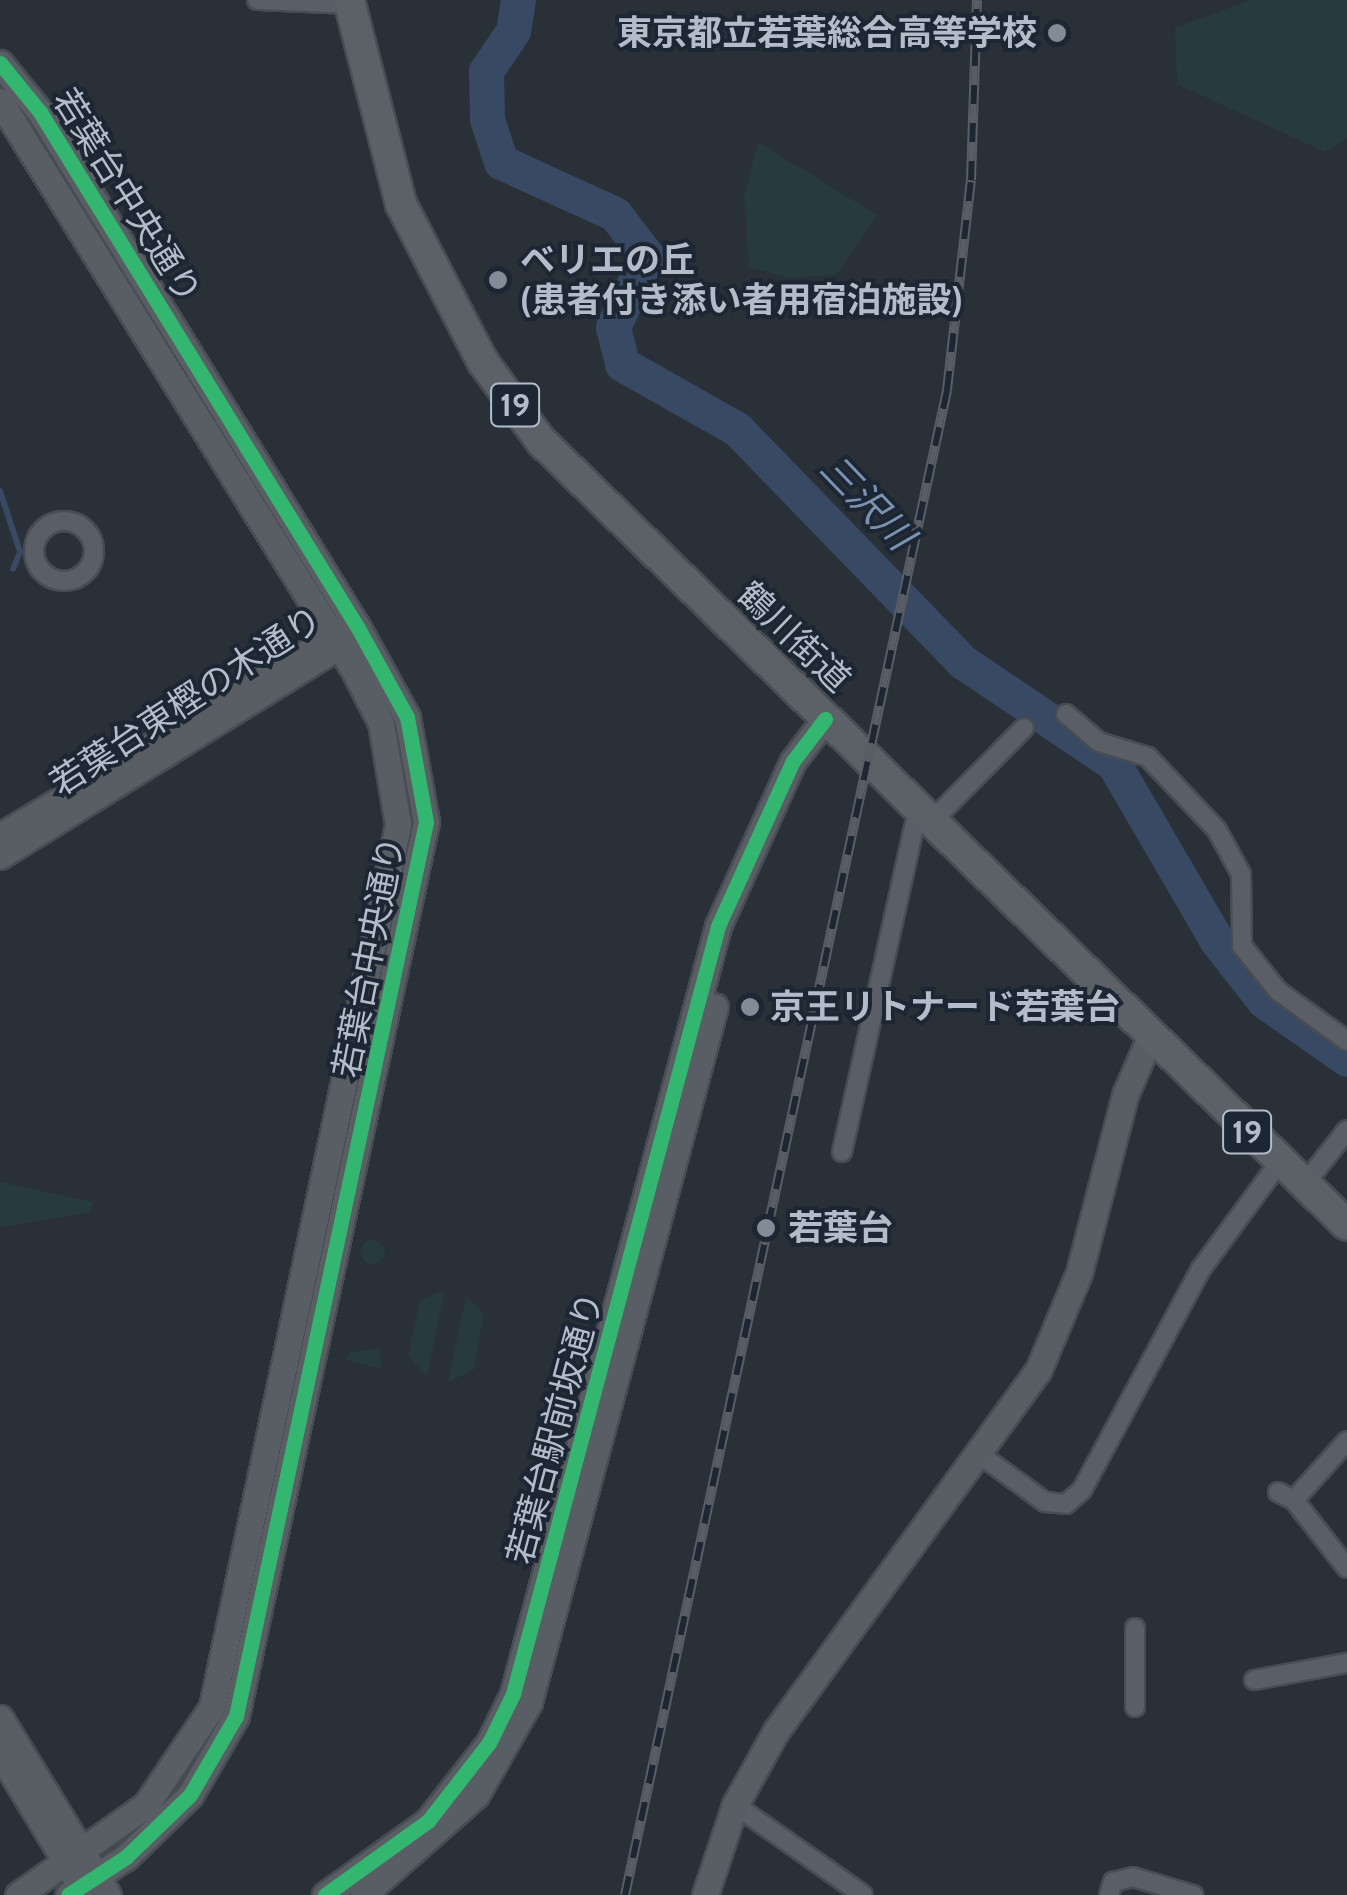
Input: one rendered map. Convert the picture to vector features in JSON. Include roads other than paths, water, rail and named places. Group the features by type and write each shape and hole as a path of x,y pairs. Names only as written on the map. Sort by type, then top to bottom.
{"main road":[{"name":"鶴川街道","path":"350,2 401,204 483,362 571,475 1151,1035 1278,1164 1347,1225"}],"street":[{"path":"257,0 350,2"},
{"name":"若葉台中央通り","path":"0,63 50,128 358,628 406,717 424,785 398,973 236,1716 190,1796 84,1881 18,1895"},
{"name":"若葉台中央通り","path":"0,101 336,642 381,723 398,825 290,1366 212,1707 170,1778 84,1881"},
{"name":"若葉台東樫の木通り","path":"0,856 358,628"},
{"name":"若葉台東樫の木通り","path":"0,836 336,642"},
{"path":"1066,714 1099,742 1148,756 1217,830 1241,874 1242,946 1278,991 1347,1041"},
{"path":"752,856 793,761 825,720"},
{"path":"842,1152 924,816 1024,728"},
{"name":"若葉台駅前坂通り","path":"326,1895 428,1821 489,1742 513,1694 726,905 752,856"},
{"name":"若葉台駅前坂通り","path":"363,1895 476,1795 529,1702 752,856"},
{"path":"705,1895 735,1805 818,1670 982,1456 1058,1332 1124,1095 1151,1035"},
{"path":"1302,1186 1347,1130"},
{"path":"982,1456 1046,1502 1066,1504 1082,1490 1201,1269 1278,1164"},
{"path":"1347,1441 1286,1496 1347,1568"},
{"path":"1134,1707 1135,1628"},
{"path":"1254,1680 1347,1663"},
{"path":"0,1718 84,1881"},
{"path":"0,1752 84,1881"},
{"path":"735,1805 863,1895"},
{"path":"1109,1895 1112,1882 1133,1877 1194,1895"}],"waterway":[{"name":"三沢川","path":"518,0 513,31 486,71 487,119 501,162 615,214 647,256 613,327 622,364 737,429 963,662 1114,764 1217,941 1264,1001 1347,1059"},
{"path":"0,491 20,552 13,569"}],"railway":[{"path":"625,1895 947,390 971,180 977,0"}],"place":[{"name":"東京都立若葉総合高等学校","path":"1057,33"},
{"name":"ベリエの丘 (患者付き添い者用宿泊施設)","path":"498,280"},
{"name":"京王リトナード若葉台","path":"750,1007"},
{"name":"若葉台","path":"766,1228"}]}
